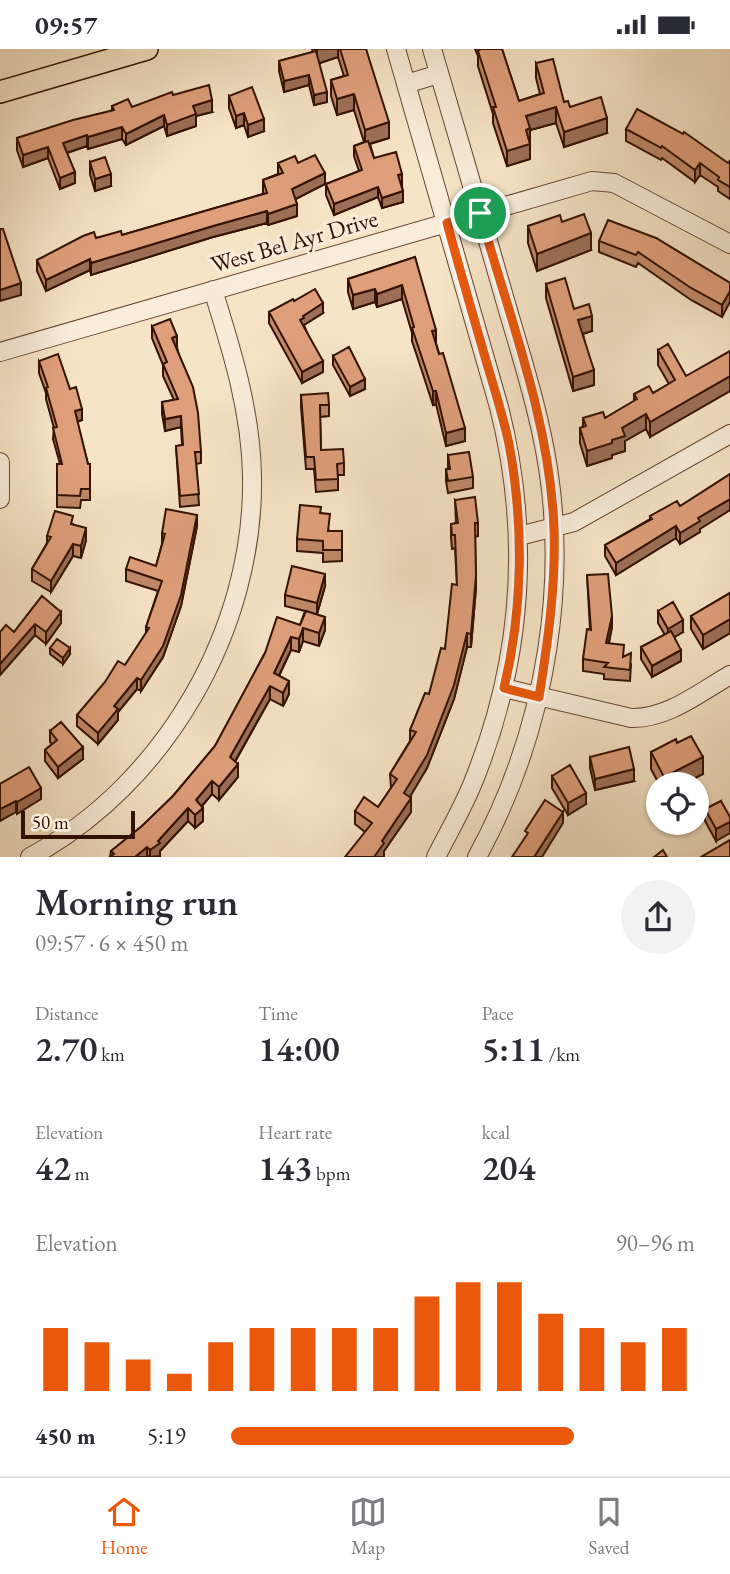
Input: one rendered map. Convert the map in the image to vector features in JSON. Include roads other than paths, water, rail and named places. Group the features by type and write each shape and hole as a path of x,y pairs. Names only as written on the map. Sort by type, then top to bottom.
{"main road":[{"path":"0,92 147,49"}],"street":[{"path":"396,49 509,443 519,536 517,601 511,659 504,688 474,781 436,856"},
{"path":"432,49 542,432 554,527 552,608 539,697 520,758 477,856"},
{"path":"406,84 439,74"},
{"name":"West Bel Ayr Drive","path":"0,352 592,181 614,183 730,244"},
{"path":"30,856 54,843 99,809 142,767 187,706 207,670 230,614 247,547 252,476 244,397 213,290"},
{"path":"519,536 587,516 730,434"},
{"path":"0,462 0,499"},
{"path":"504,688 645,719 665,712 730,675"}]}
